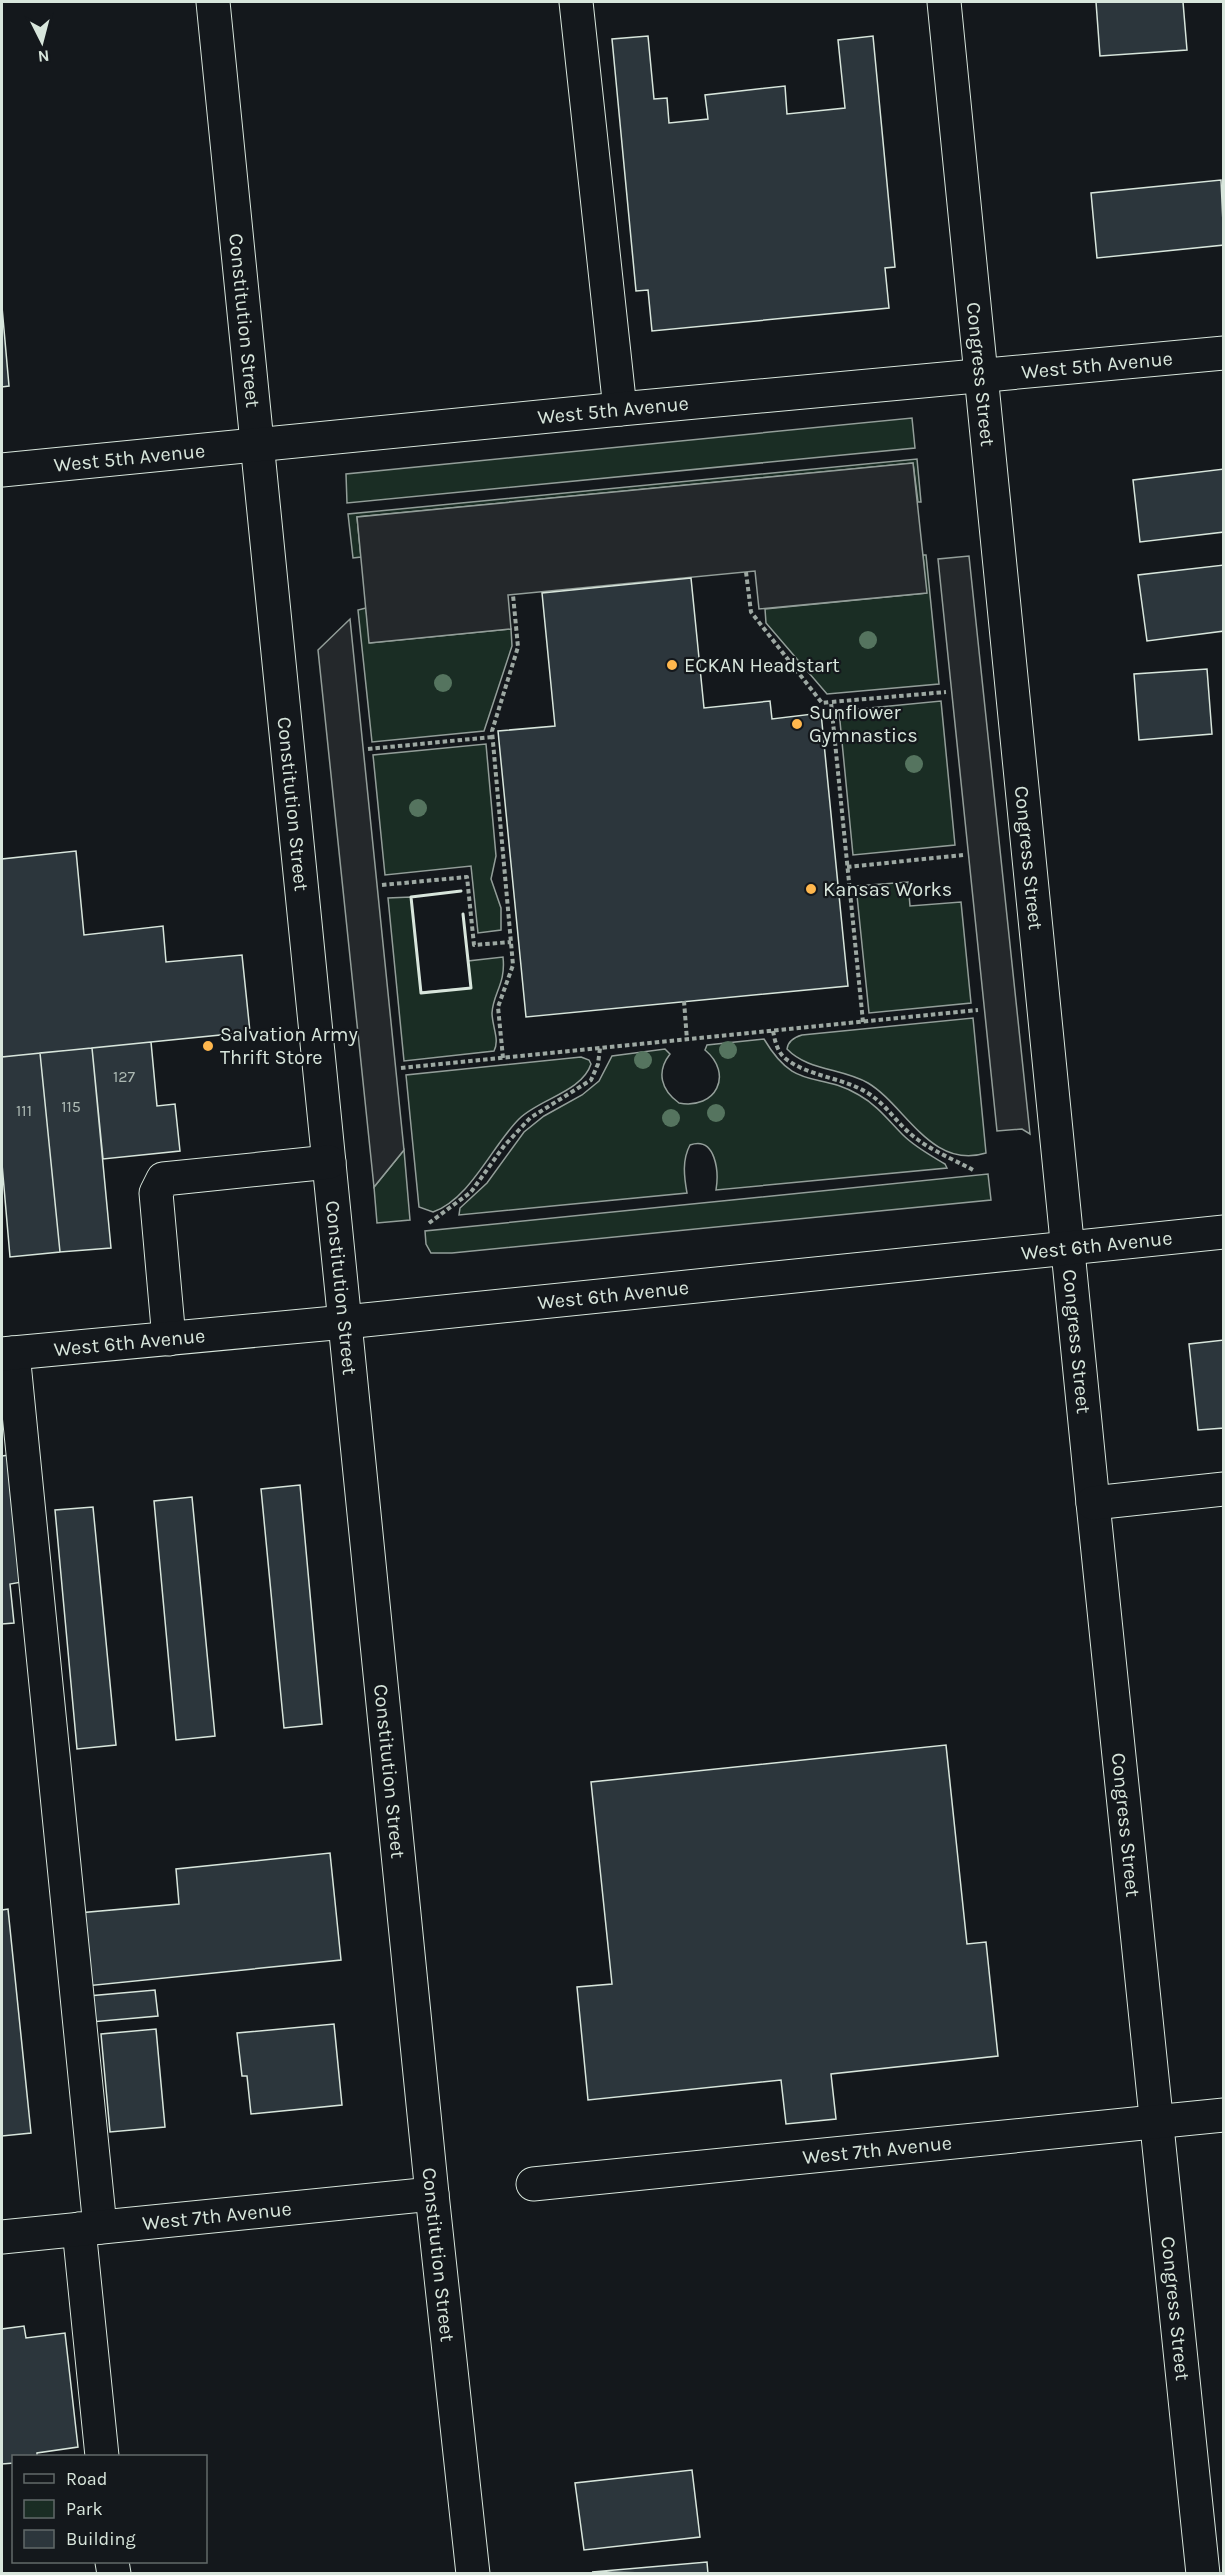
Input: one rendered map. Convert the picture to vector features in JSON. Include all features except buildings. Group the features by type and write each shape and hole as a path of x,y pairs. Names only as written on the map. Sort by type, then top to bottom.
{"street":[{"name":"Constitution Street","path":"213,2 432,2194 473,2574"},
{"path":"576,2 620,409"},
{"name":"Congress Street","path":"944,2 983,376 1093,1503 1203,2574"},
{"name":"West 5th Avenue","path":"2,470 620,409 1224,353"},
{"path":"169,1339 156,1193 163,1179 329,1162"},
{"name":"West 6th Avenue","path":"7,1353 345,1322 1224,1232"},
{"path":"7,1353 89,2228 102,2455"},
{"path":"1093,1503 1224,1490"},
{"name":"West 7th Avenue","path":"533,2184 1224,2115"},
{"name":"West 7th Avenue","path":"2,2237 432,2194"}],"path":[{"path":"746,572 751,612 822,703 946,692"},
{"path":"503,1058 497,1015 513,965 492,737 518,647 513,595"},
{"path":"831,702 863,1022"},
{"path":"368,749 492,737"},
{"path":"848,867 963,855"},
{"path":"382,885 467,877 474,945 511,942"},
{"path":"684,1001 687,1040"},
{"path":"401,1068 978,1010"},
{"path":"773,1031 780,1053 787,1060 811,1073 844,1081 867,1092 878,1099 917,1140 974,1170"},
{"path":"429,1223 471,1192 504,1146 530,1118 591,1080 598,1064 600,1048"}],"green space":[{"path":"912,418 915,448 347,503 346,474"},
{"path":"917,459 921,502 918,502 913,463 357,517 361,557 353,558 348,514"},
{"path":"923,555 926,555 939,684 827,694 766,623 765,609 926,593"},
{"path":"366,608 370,643 511,629 512,646 484,731 372,742 358,610"},
{"path":"941,701 955,845 853,855 839,711"},
{"path":"486,744 496,856 491,879 501,908 501,930 478,933 471,866 385,875 373,755"},
{"path":"908,882 910,906 961,902 971,1003 869,1013 856,886"},
{"path":"411,897 421,992 471,988 468,961 503,957 503,974 492,1013 496,1038 494,1051 404,1061 388,898"},
{"path":"973,1018 986,1153 967,1156 950,1152 934,1144 868,1083 805,1061 787,1049 792,1040 802,1035"},
{"path":"764,1039 786,1067 797,1074 831,1083 859,1095 877,1108 908,1139 945,1164 947,1168 716,1190 717,1174 714,1157 705,1146 699,1144 690,1145 686,1156 687,1193 459,1215 460,1208 487,1183 524,1132 544,1116 582,1095 599,1081 612,1056 665,1049 670,1054 663,1067 662,1080 665,1087 679,1103 692,1104 711,1096 717,1088 718,1069 714,1059 705,1050 707,1045"},
{"path":"581,1057 589,1060 591,1064 579,1082 519,1119 458,1196 433,1212 419,1207 406,1075"},
{"path":"404,1150 410,1220 377,1223 374,1187"},
{"path":"988,1174 991,1200 452,1253 431,1253 426,1244 425,1231"}],"shaded area":[{"path":"913,463 927,593 759,609 755,571 508,595 511,629 369,643 357,517"},
{"path":"969,556 1030,1134 1022,1129 997,1131 938,559"},
{"path":"350,619 404,1150 374,1187 318,650"}],"wall":[{"path":"461,891 411,897 421,993 471,988 463,914"}],"place":[{"name":"ECKAN Headstart","path":"672,665"},
{"name":"Sunflower Gymnastics","path":"797,724"},
{"name":"Kansas Works","path":"811,889"},
{"name":"Salvation Army Thrift Store","path":"208,1046"}]}
